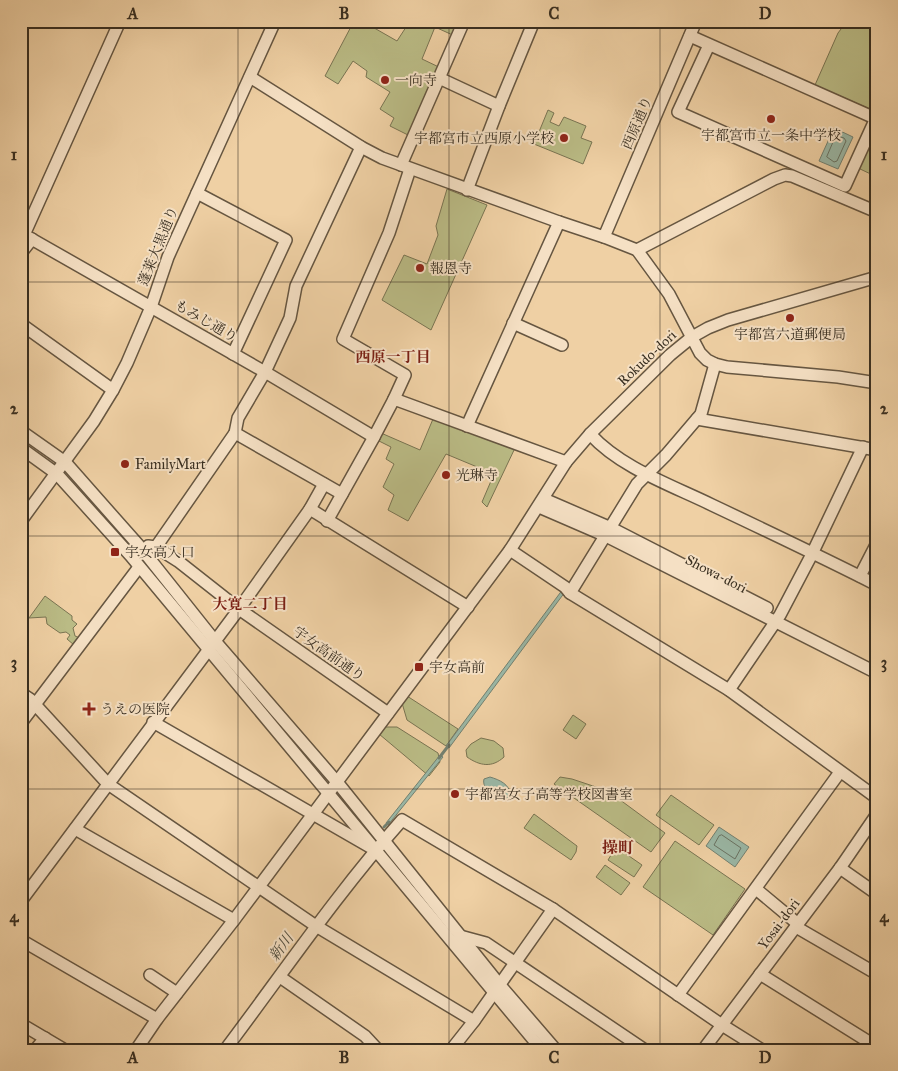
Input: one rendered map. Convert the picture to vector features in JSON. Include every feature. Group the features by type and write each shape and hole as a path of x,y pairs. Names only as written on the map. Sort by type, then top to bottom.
{"street":[{"path":"21,253 26,236 120,21"},
{"name":"蓬莱大黒通り","path":"21,520 57,474 94,421 127,363 151,307 163,269 275,21"},
{"path":"327,520 374,437 405,375 343,340 389,233 406,167 439,78 464,21"},
{"path":"468,190 499,106 534,21"},
{"name":"西原通り","path":"604,237 696,21"},
{"path":"690,36 876,119 845,186 678,112 709,45"},
{"path":"250,77 361,147 406,167 637,250 669,294 700,354 715,364 877,383"},
{"path":"439,78 499,106"},
{"path":"130,555 146,546 156,547 235,433 238,418 265,372 290,318 296,286 361,147"},
{"path":"774,178 784,159"},
{"path":"637,250 774,178 785,175 792,176 877,212"},
{"path":"197,192 286,240 233,354"},
{"path":"467,426 559,222"},
{"name":"もみじ通り","path":"26,236 265,372 374,437"},
{"name":"Rokudo-dori","path":"136,1050 157,1019 234,920 468,607 510,550 566,462 590,434 670,355 692,337 708,328 728,320 877,277"},
{"path":"513,323 562,345"},
{"path":"21,324 113,390"},
{"path":"570,593 637,484 701,414 715,364"},
{"path":"394,399 566,462"},
{"path":"697,419 863,446 877,450"},
{"path":"21,431 65,462 141,548 212,646 328,794 496,989 556,1050"},
{"path":"235,433 342,494"},
{"path":"590,434 612,454 648,474 813,552 877,585"},
{"path":"729,690 778,618 813,552 863,446"},
{"path":"21,448 57,474 139,567 337,782 460,936 496,989 542,1050"},
{"path":"21,901 239,609 310,509 324,484"},
{"name":"Showa-dori","path":"541,503 609,532 778,618 877,664"},
{"path":"310,509 468,607"},
{"path":"860,576 877,543"},
{"name":"宇女高前通り","path":"156,547 239,609 388,713"},
{"path":"510,550 565,587 570,593 729,690 877,798"},
{"path":"21,723 139,567"},
{"name":"Showa-dori","path":"778,618 877,673"},
{"path":"21,693 35,705 108,784 316,926 474,1021"},
{"path":"153,722 376,850"},
{"path":"678,995 840,772"},
{"name":"Yosai-dori","path":"703,1050 875,819"},
{"path":"225,1050 316,926 402,820 553,909 722,1025 762,1050"},
{"path":"75,829 234,920"},
{"path":"840,868 877,894"},
{"path":"756,889 797,925 877,974"},
{"path":"451,1050 474,1021 553,909"},
{"path":"460,936 486,943 514,964 645,1050"},
{"path":"21,940 157,1019"},
{"path":"760,974 877,1047"},
{"path":"150,975 177,993"},
{"path":"280,977 365,1036 378,1050"},
{"path":"21,1024 65,1050"},
{"path":"35,1050 45,1038"}],"green space":[{"name":"一向寺","path":"354,21 362,21 397,41 410,21 464,21 457,37 435,27 422,59 443,69 412,137 390,126 394,118 380,109 390,92 366,77 367,71 353,61 338,84 325,76"},
{"path":"847,21 877,21 877,112 815,85 838,33"},
{"path":"548,110 554,113 550,122 559,126 564,117 586,126 581,138 592,142 583,164 534,144"},
{"path":"877,129 877,177 858,168"},
{"path":"447,189 487,205 431,330 382,300 404,255 427,264 438,235 436,226"},
{"path":"433,419 515,448 487,507 482,502 494,474 446,454 408,521 388,510 394,495 383,487 394,464 386,459 391,447 377,440 381,433 420,450"},
{"path":"45,596 72,616 72,620 77,624 73,628 75,636 80,638 74,645 67,639 70,635 66,632 60,633 47,624 46,617 29,618"},
{"path":"407,696 458,729 446,746 407,720 402,703"},
{"path":"573,715 586,724 576,739 563,730"},
{"path":"384,727 397,727 438,753 440,762 429,776 379,734"},
{"path":"481,738 494,741 503,748 504,757 495,763 481,764 467,757 466,750 471,744"},
{"path":"560,777 608,791 665,833 651,852 554,784"},
{"path":"671,795 714,825 699,845 656,815"},
{"path":"534,814 577,846 571,860 524,828"},
{"path":"675,841 745,889 713,935 643,887"},
{"path":"616,847 642,865 634,877 608,860"},
{"path":"605,865 630,883 621,895 596,877"}],"water":[{"path":"834,128 853,137 838,169 819,161"},
{"path":"563,589 565,592 449,748 446,746"},
{"path":"440,755 443,757 388,825 386,823"},
{"path":"490,777 504,783 510,791 511,795 508,798 495,795 485,787 484,779"},
{"path":"719,827 749,847 735,867 706,846"}],"waterway":[{"name":"新川","path":"439,758 449,745"},
{"name":"新川","path":"384,827 389,822"}],"place":[{"name":"一向寺","path":"385,80"},
{"name":"宇都宮市立一条中学校","path":"771,119"},
{"name":"宇都宮市立西原小学校","path":"564,138"},
{"name":"報恩寺","path":"420,268"},
{"name":"宇都宮六道郵便局","path":"790,318"},
{"name":"FamilyMart","path":"125,464"},
{"name":"光琳寺","path":"446,475"},
{"name":"宇女高入口","path":"115,552"},
{"name":"宇女高前","path":"419,667"},
{"name":"うえの医院","path":"89,709"},
{"name":"宇都宮女子高等学校図書室","path":"455,794"}],"district":[{"name":"西原一丁目","path":"393,357"},
{"name":"大寛二丁目","path":"250,604"},
{"name":"操町","path":"618,847"}]}
